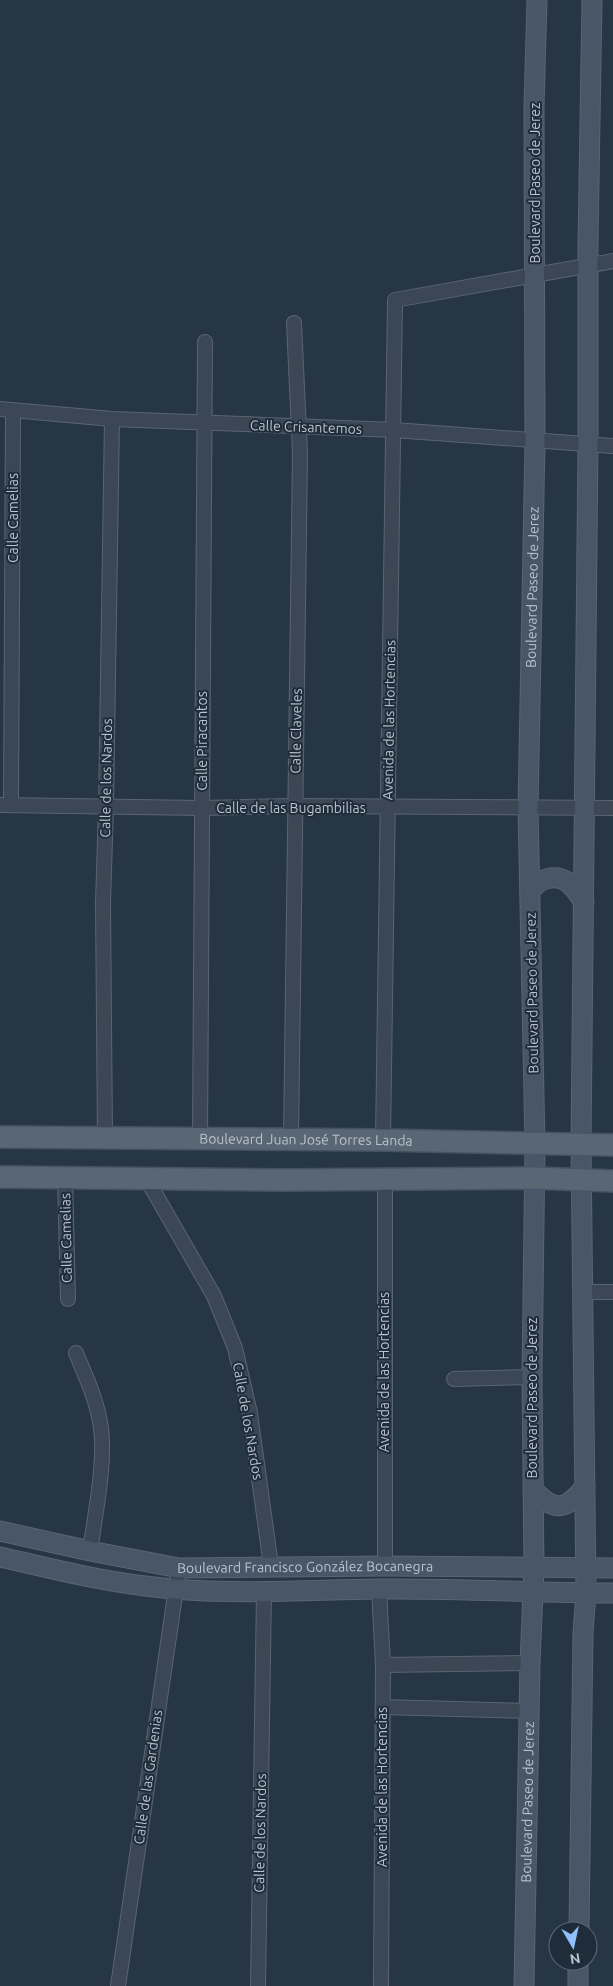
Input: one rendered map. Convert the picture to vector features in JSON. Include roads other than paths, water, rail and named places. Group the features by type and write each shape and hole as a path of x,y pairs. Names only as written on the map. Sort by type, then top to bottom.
{"main road":[{"name":"Boulevard Paseo de Jerez","path":"524,1986 530,1663 534,1592 532,1377 535,1144 528,808 535,442 534,107 537,0"},
{"path":"579,1921 583,1633 586,1593 581,1144 592,0"},
{"path":"530,890 543,879 551,878 565,881 584,902"},
{"name":"Boulevard Juan José Torres Landa","path":"0,1137 384,1140 613,1145"},
{"path":"0,1177 286,1180 534,1178 613,1181"},
{"path":"533,1490 550,1505 557,1507 570,1503 585,1487"},
{"name":"Boulevard Francisco González Bocanegra","path":"1,1531 90,1552 179,1568 270,1566 613,1568"},
{"name":"Boulevard Francisco González Bocanegra","path":"0,1557 94,1577 144,1586 175,1589 264,1591 380,1589 613,1593"},
{"path":"578,1971 578,1986"}],"street":[{"path":"535,274 613,261"},
{"name":"Avenida de las Hortencias","path":"384,1140 395,300 535,274"},
{"name":"Calle Claveles","path":"290,1139 300,427 294,323"},
{"name":"Calle Piracantos","path":"200,1139 205,342"},
{"name":"Calle Crisantemos","path":"7,410 112,419 205,424 394,430 535,442 613,446"},
{"name":"Calle Camelias","path":"6,805 7,410"},
{"name":"Calle de los Nardos","path":"105,1138 103,902 112,419"},
{"name":"Calle de las Bugambilias","path":"6,805 201,808 294,806 613,808"},
{"name":"Calle Camelias","path":"65,1177 68,1299"},
{"name":"Calle de los Nardos","path":"146,1178 210,1288 225,1320 235,1348 250,1413 270,1566"},
{"name":"Avenida de las Hortencias","path":"385,1178 385,1566"},
{"path":"583,1292 613,1292"},
{"path":"76,1353 92,1391 100,1422 102,1442 90,1552"},
{"path":"454,1379 532,1377"},
{"name":"Calle de las Gardenias","path":"118,1986 179,1568"},
{"name":"Avenida de las Hortencias","path":"380,1589 383,1665 381,1986"},
{"name":"Calle de los Nardos","path":"258,1986 264,1591"},
{"path":"383,1665 530,1663"},
{"path":"383,1707 529,1711"}]}
